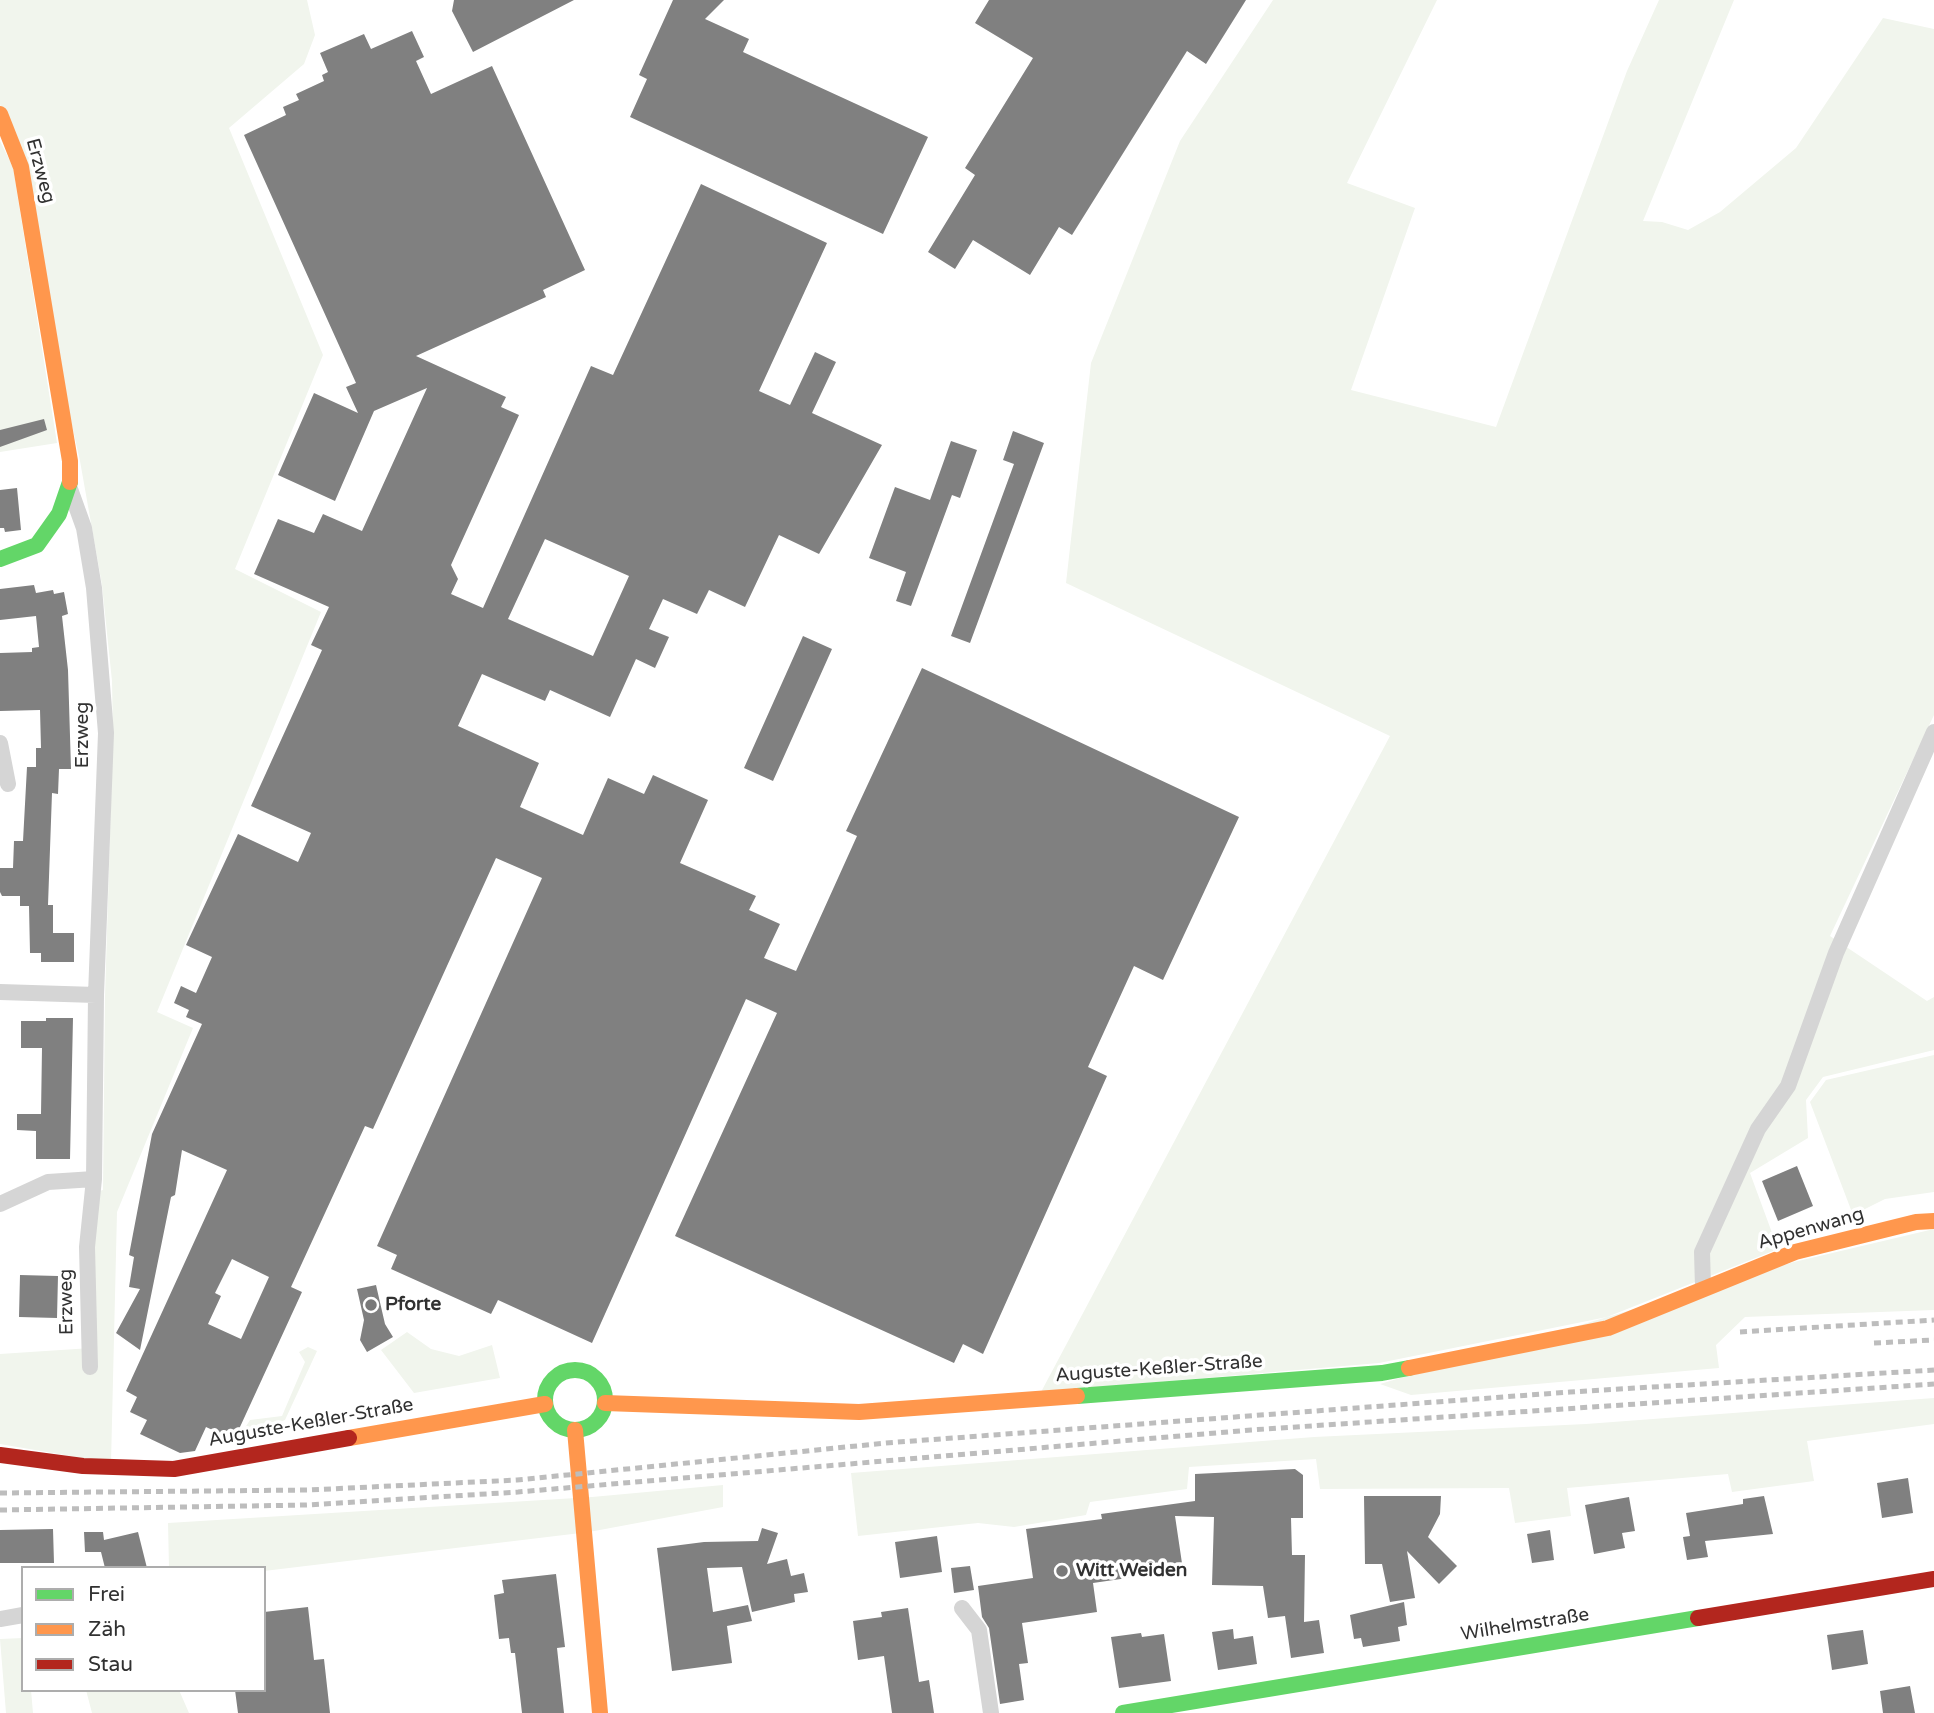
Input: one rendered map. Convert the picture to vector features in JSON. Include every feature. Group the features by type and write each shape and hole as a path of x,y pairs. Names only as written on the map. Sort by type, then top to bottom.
{"street":[{"name":"Erzweg","path":"0,114 21,167 52,341 70,461 70,489 86,540 104,686 106,733 96,995 94,1179 87,1247 90,1367"},
{"path":"0,559 37,545 59,514 70,489"},
{"path":"1703,1287 1702,1252 1758,1129 1788,1086 1836,953 1934,732"},
{"path":"0,743 8,784"},
{"path":"0,992 96,995"},
{"path":"0,1204 48,1182 94,1179"},
{"name":"Appenwang","path":"1703,1287 1794,1252 1916,1222 1934,1221"},
{"name":"Auguste-Keßler-Straße","path":"605,1403 859,1412 1382,1373 1608,1328 1703,1287"},
{"path":"575,1369 593,1375 600,1381 605,1403 600,1418 593,1424 575,1430 557,1425 545,1404 550,1382 557,1375 575,1369"},
{"name":"Auguste-Keßler-Straße","path":"0,1455 83,1466 174,1468 545,1404"},
{"path":"575,1430 600,1713"},
{"name":"Wilhelmstraße","path":"1123,1713 1934,1579"},
{"path":"962,1608 979,1630 991,1713"},
{"path":"0,1619 21,1615"}],"shaded area":[{"path":"0,0 307,0 315,35 304,64 229,128 323,355 235,569 321,612 157,1012 193,1028 117,1212 111,1463 0,1444 0,1354 91,1348 90,1194 103,1190 105,997 113,737 112,681 102,585 80,461 0,104"},
{"path":"1273,0 1437,0 1347,183 1415,208 1351,390 1496,427 1627,71 1659,0 1734,0 1643,221 1662,222 1688,230 1720,212 1796,148 1883,18 1934,29 1934,715 1830,936 1927,1001 1934,997 1934,1050 1823,1077 1806,1100 1808,1138 1750,1173 1778,1249 1607,1317 1379,1363 1041,1392 1390,736 1066,583 1091,363 1180,141"},
{"path":"0,141 13,167 57,443 0,452"},
{"path":"1934,1055 1934,1192 1885,1199 1853,1215 1810,1102 1826,1080"},
{"path":"1934,1229 1934,1310 1745,1317 1716,1345 1719,1368 1411,1395 1380,1384 1794,1262"},
{"path":"407,1332 431,1349 459,1356 492,1345 500,1378 414,1393 381,1350"},
{"path":"308,1347 317,1351 285,1420 239,1437 250,1420 282,1416 305,1362 299,1352"},
{"path":"1934,1398 1934,1424 1807,1441 1814,1481 1732,1492 1728,1474 1567,1488 1571,1516 1515,1523 1509,1488 1320,1489 1316,1459 1189,1467 1187,1489 1090,1502 1086,1515 1014,1527 978,1523 858,1536 851,1473 1314,1437 1586,1424"},
{"path":"723,1485 723,1507 589,1532 266,1571 266,1566 169,1566 168,1523 592,1497"},
{"path":"21,1638 21,1692 31,1692 33,1713 6,1713 0,1639"},
{"path":"87,1692 180,1692 189,1713 92,1713"}],"building":[{"path":"454,0 574,0 473,52 452,11"},
{"path":"673,0 724,0 705,19 749,39 743,52 928,137 883,234 630,117 647,79 639,75"},
{"path":"989,0 1246,0 1206,64 1187,51 1072,235 1059,227 1030,275 973,240 955,269 928,252 975,175 965,168 1033,58 975,23"},
{"path":"412,31 424,57 416,61 431,94 492,66 585,270 543,290 546,297 416,356 506,397 501,407 519,415 451,565 458,579 451,594 483,608 591,366 613,375 701,184 827,243 759,391 790,405 815,352 836,362 812,413 882,445 819,554 779,535 745,607 709,590 697,614 663,599 649,629 669,637 655,668 636,659 610,717 550,690 545,701 482,674 458,726 539,763 520,807 583,835 608,778 644,794 653,775 708,800 680,863 756,896 749,910 780,924 764,958 796,971 857,836 846,831 922,668 1239,817 1163,980 1134,966 1088,1067 1107,1076 983,1354 963,1344 954,1363 675,1236 777,1013 746,999 592,1343 498,1300 491,1314 391,1269 397,1255 377,1246 542,878 496,858 373,1129 365,1126 291,1287 302,1292 234,1440 206,1427 195,1451 180,1453 140,1434 147,1420 130,1412 137,1397 126,1391 227,1170 182,1150 175,1195 171,1197 140,1350 116,1333 140,1289 129,1287 134,1257 129,1255 152,1134 202,1024 186,1017 189,1010 174,1003 181,986 196,993 212,957 186,945 238,834 298,862 311,833 251,806 322,650 311,645 329,607 254,574 278,519 314,533 323,514 362,531 427,388 374,411 335,501 278,475 314,393 358,413 346,387 356,383 244,135 286,115 283,107 299,100 296,94 324,81 322,75 328,72 320,53 364,34 371,49","holes":["545,539 629,576 593,656 508,619","232,1259 269,1277 241,1339 208,1324 221,1296 215,1293"]},
{"path":"44,419 47,430 0,447 0,430"},
{"path":"1013,431 1044,443 970,643 951,636 1014,464 1003,460"},
{"path":"951,441 977,450 960,498 952,495 911,606 896,601 906,572 869,558 895,487 930,500"},
{"path":"17,488 21,530 5,532 4,528 0,528 0,490"},
{"path":"34,585 36,593 53,590 54,594 64,592 68,614 62,616 68,670 71,769 59,769 58,794 52,793 48,905 53,905 53,933 74,933 74,962 41,962 41,953 30,953 29,906 20,906 20,896 2,896 0,892 0,868 13,868 14,841 23,841 27,767 36,767 36,748 41,748 40,710 0,711 0,653 32,652 32,648 39,647 36,616 0,620 0,589"},
{"path":"803,636 832,649 773,781 744,768"},
{"path":"46,1018 73,1018 70,1159 36,1159 36,1131 17,1130 17,1114 41,1114 42,1048 21,1048 21,1021 46,1021"},
{"path":"1797,1166 1813,1206 1778,1221 1762,1181"},
{"path":"20,1275 58,1276 57,1318 19,1317"},
{"name":"Pforte","path":"376,1285 385,1324 393,1337 367,1352 360,1340 364,1320 357,1289"},
{"path":"1295,1469 1303,1475 1303,1518 1291,1518 1292,1555 1305,1555 1304,1622 1319,1620 1324,1653 1291,1658 1285,1616 1268,1618 1263,1586 1212,1585 1214,1517 1175,1516 1183,1570 1093,1583 1097,1612 1022,1623 1028,1663 1019,1664 1024,1700 1000,1704 989,1628 982,1617 978,1586 1033,1578 1026,1529 1102,1519 1101,1514 1195,1501 1195,1474"},
{"path":"1908,1478 1913,1513 1882,1518 1877,1483"},
{"path":"1364,1496 1441,1496 1440,1514 1428,1537 1457,1566 1439,1584 1407,1551 1415,1598 1390,1602 1382,1564 1365,1564"},
{"path":"1764,1496 1773,1534 1705,1541 1708,1557 1687,1560 1683,1537 1690,1536 1686,1513 1743,1504 1743,1499"},
{"path":"1629,1497 1635,1531 1622,1533 1625,1548 1594,1554 1585,1505"},
{"path":"762,1528 778,1533 767,1564 787,1559 791,1576 804,1573 808,1592 794,1594 795,1602 752,1612 742,1567 707,1568 713,1612 748,1605 752,1621 727,1626 732,1663 672,1671 657,1548 704,1542 758,1541"},
{"path":"53,1529 54,1563 0,1563 0,1530"},
{"path":"1550,1530 1554,1560 1532,1563 1527,1534"},
{"path":"84,1532 103,1532 104,1540 138,1532 146,1566 104,1566 101,1552 85,1552"},
{"path":"937,1536 942,1572 900,1578 895,1542"},
{"path":"970,1566 974,1590 954,1593 951,1568"},
{"path":"556,1574 565,1647 557,1648 564,1713 522,1713 515,1653 511,1653 509,1638 499,1639 494,1595 504,1593 502,1580"},
{"path":"1404,1602 1407,1625 1398,1627 1400,1641 1363,1647 1361,1638 1354,1639 1350,1615"},
{"path":"308,1607 314,1660 324,1659 330,1713 238,1713 235,1692 266,1692 266,1612"},
{"path":"908,1608 919,1682 929,1680 934,1713 892,1713 884,1656 858,1660 853,1621 882,1617 881,1612"},
{"path":"1233,1629 1234,1639 1253,1636 1257,1664 1218,1670 1212,1632"},
{"path":"1863,1630 1868,1664 1832,1670 1827,1635"},
{"path":"1141,1633 1142,1637 1164,1634 1171,1681 1119,1688 1111,1637"},
{"path":"1910,1686 1915,1713 1883,1713 1880,1691"}],"railway":[{"path":"1740,1332 1934,1320"},
{"path":"1874,1343 1934,1340"},
{"path":"0,1493 308,1490 517,1480 886,1443 1570,1392 1934,1370"},
{"path":"0,1510 306,1505 518,1492 1251,1430 1934,1384"}],"traffic: fast":[{"path":"0,559 37,545 59,514 70,482"},
{"path":"1077,1396 1382,1373 1409,1368"},
{"path":"569,1370 581,1370 597,1378 603,1388 605,1400 603,1412 597,1422 581,1430 569,1430 553,1422 545,1406 545,1394 553,1378 569,1370"},
{"path":"1123,1713 1698,1618"}],"traffic: slow":[{"path":"0,114 21,167 70,461 70,482"},
{"path":"1409,1368 1608,1328 1795,1252 1916,1222 1934,1221"},
{"path":"605,1403 859,1412 1077,1396"},
{"path":"349,1438 545,1404"},
{"path":"575,1430 600,1713"}],"traffic: jam":[{"path":"0,1455 83,1466 174,1469 349,1438"},
{"path":"1698,1618 1934,1579"}],"place":[{"name":"Pforte","path":"371,1305"},
{"name":"Witt Weiden","path":"1062,1571"}]}
